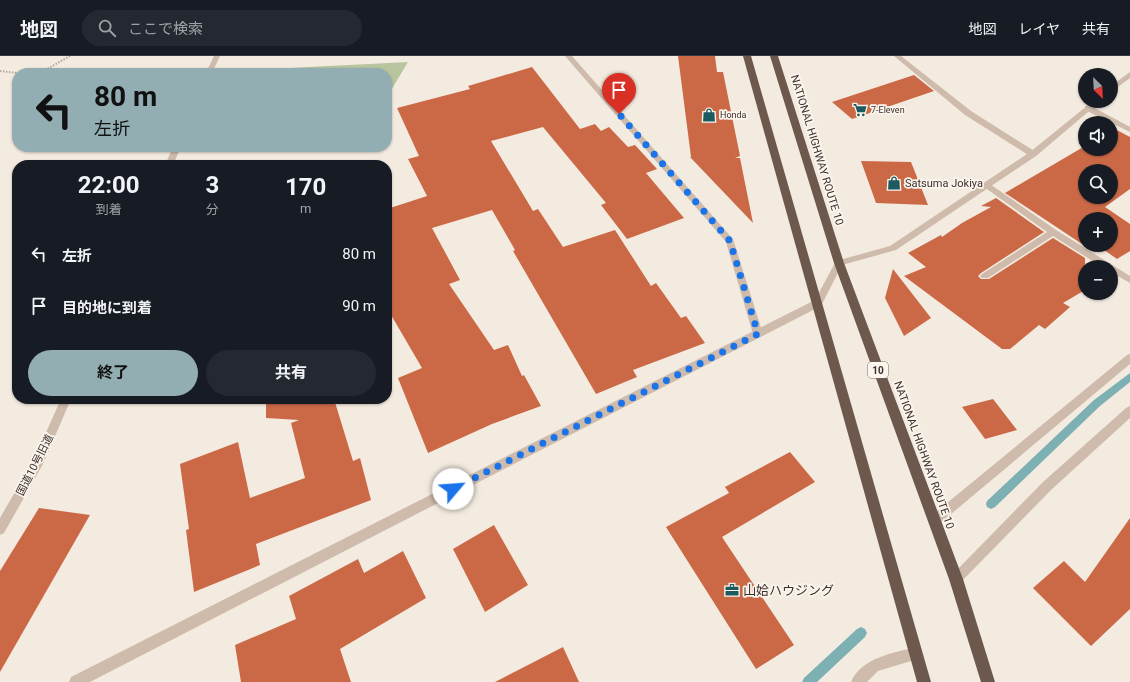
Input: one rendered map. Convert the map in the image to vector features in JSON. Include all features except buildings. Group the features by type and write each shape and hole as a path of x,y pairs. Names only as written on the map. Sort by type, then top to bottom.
{"highway":[{"path":"747,56 924,682"},
{"name":"NATIONAL HIGHWAY ROUTE 10","path":"774,56 839,263 956,579 988,682"}],"street":[{"path":"211,68 217,56"},
{"path":"568,56 730,241 758,334"},
{"path":"897,56 968,113 1033,154"},
{"path":"1118,84 1130,74"},
{"path":"76,682 818,303 839,263 893,248 1033,154 1088,108 1130,130"},
{"path":"987,185 1053,232 1097,260"},
{"path":"985,276 1053,232"},
{"path":"1118,273 1130,280"},
{"path":"934,521 1130,358"},
{"name":"国道10号旧道","path":"0,529 39,460 64,404"},
{"path":"956,579 1047,486 1130,411"},
{"path":"858,682 874,666 916,653"}],"path":[{"path":"49,68 70,56"},
{"path":"0,71 12,72"}],"green space":[{"path":"408,62 392,89 392,68 289,68"}],"waterway":[{"path":"991,504 1097,403 1130,377"},
{"path":"808,682 861,633"}],"place":[{"name":"7-Eleven","path":"860,110"},
{"name":"Honda","path":"709,115"},
{"name":"Satsuma Jokiya","path":"894,183"},
{"name":"山姶ハウジング","path":"732,590"}],"route":[{"path":"453,489 758,334 730,241 619,114"}]}
